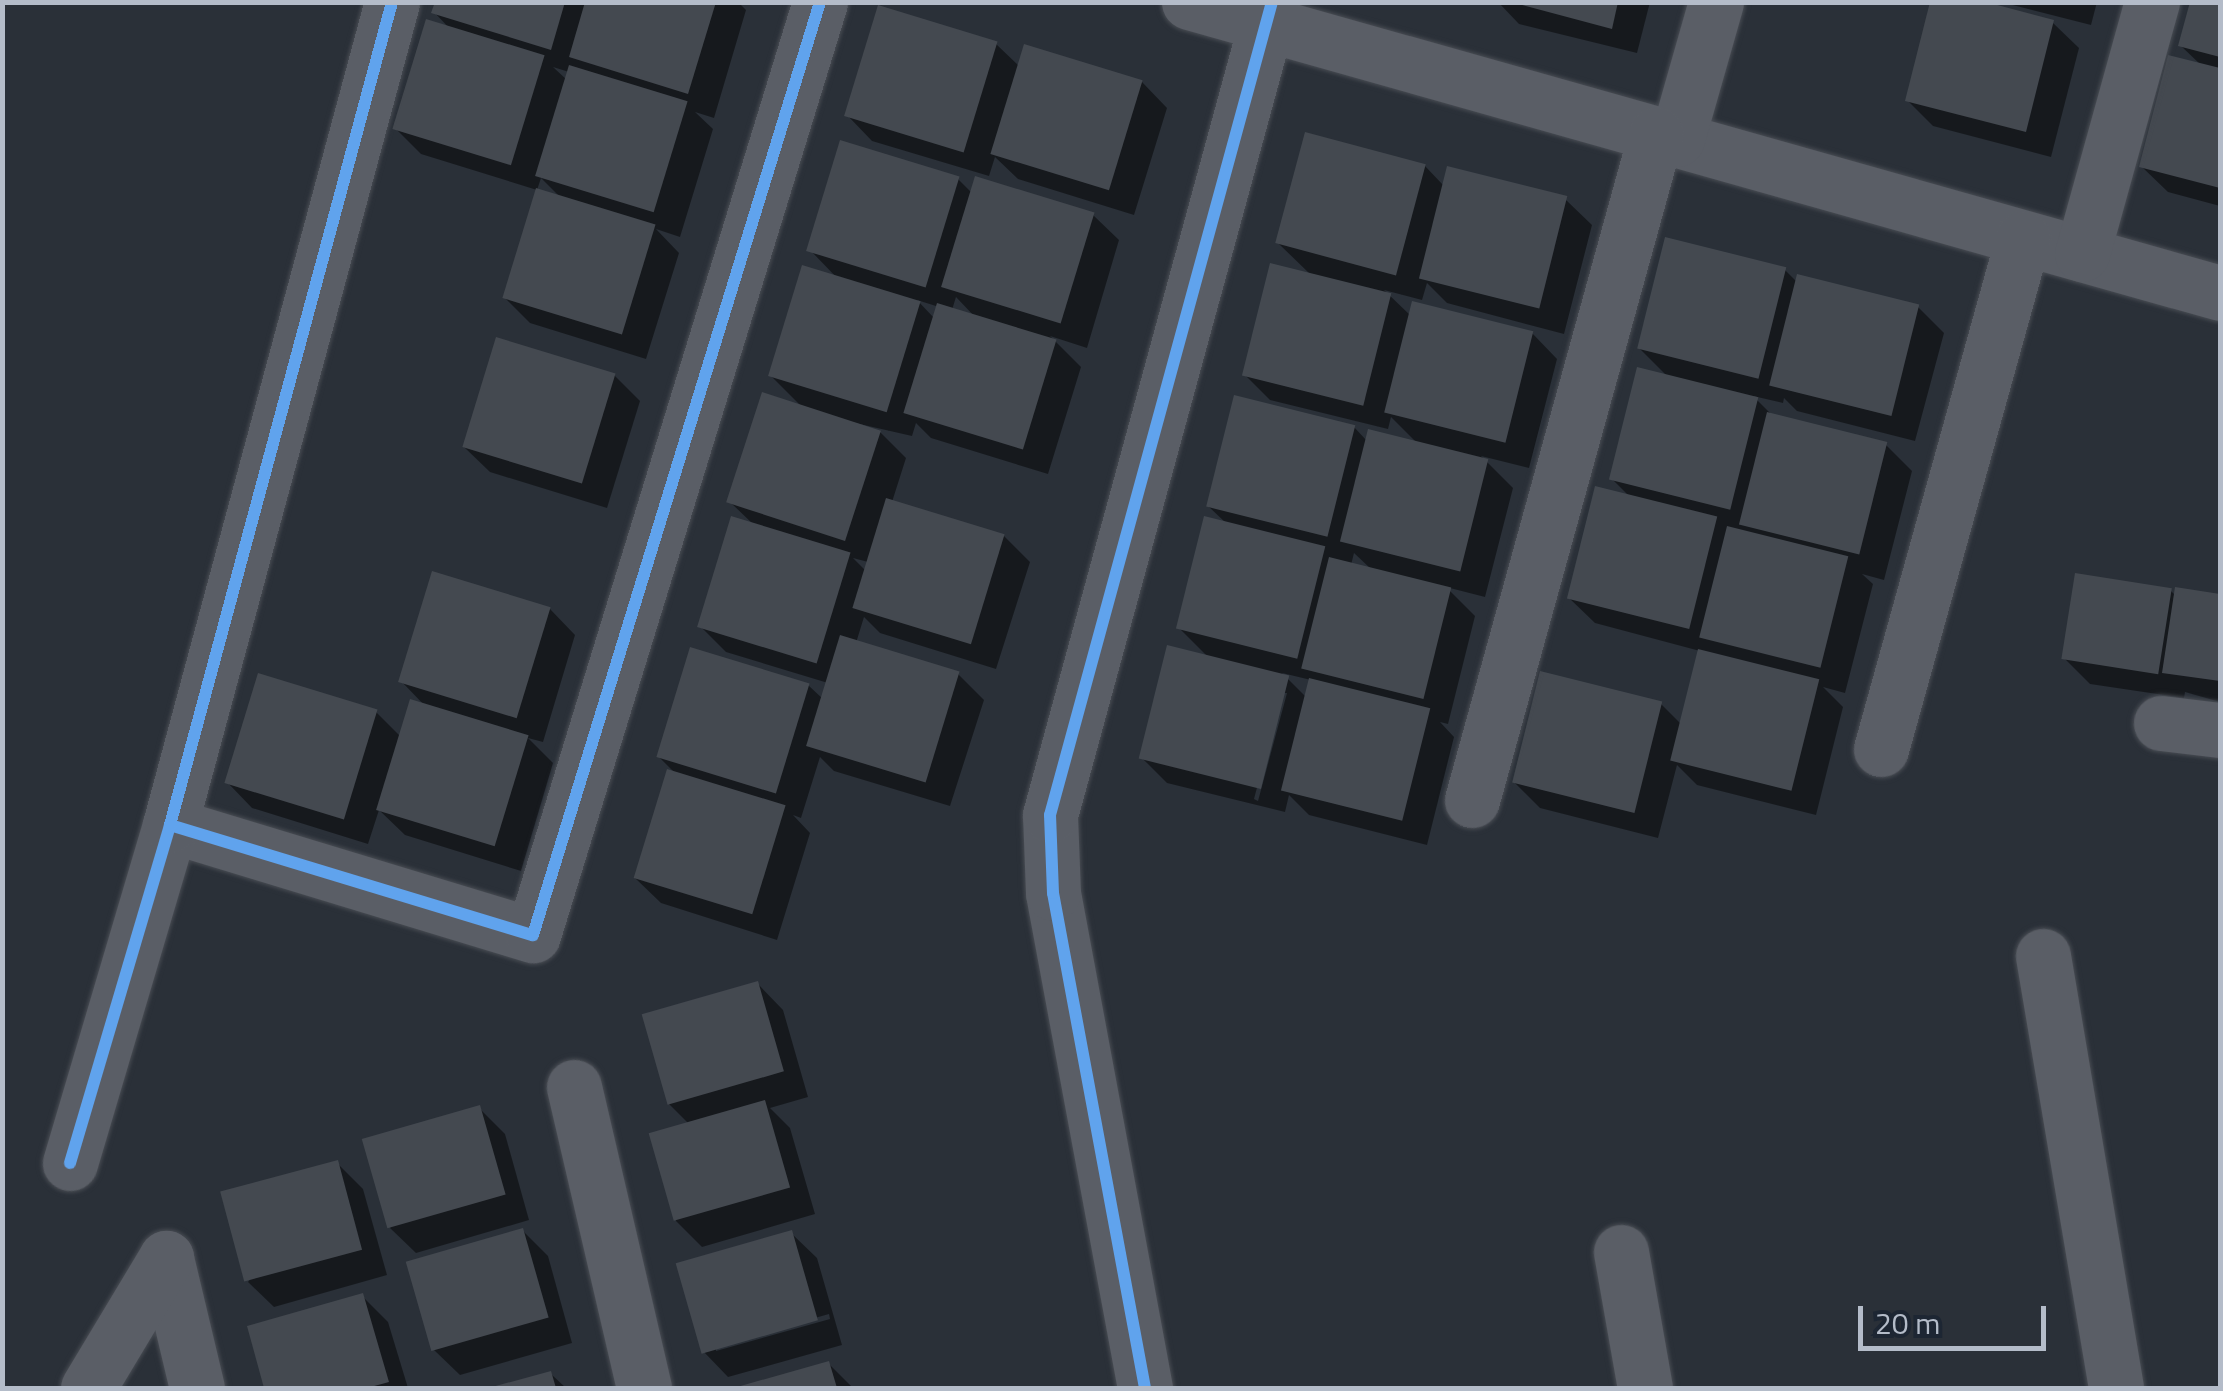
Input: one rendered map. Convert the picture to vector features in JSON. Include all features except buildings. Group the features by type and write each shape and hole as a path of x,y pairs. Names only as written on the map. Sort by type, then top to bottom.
{"street":[{"path":"70,1163 170,825 392,2"},
{"path":"170,825 533,935 820,2"},
{"path":"1189,2 1269,13 1666,137 2220,293"},
{"path":"1472,800 1666,137 1716,2"},
{"path":"2082,254 2152,2"},
{"path":"1145,1388 1053,893 1050,815 1269,13"},
{"path":"1881,750 2023,238"},
{"path":"2162,723 2220,730"},
{"path":"2042,956 2116,1388"},
{"path":"574,1087 644,1388"},
{"path":"1620,1252 1645,1388"},
{"path":"88,1388 166,1258 197,1388"}],"cycle path":[{"path":"70,1163 170,825 392,2"},
{"path":"170,825 533,935 820,2"},
{"path":"1145,1388 1053,893 1050,815 1272,2"}]}
